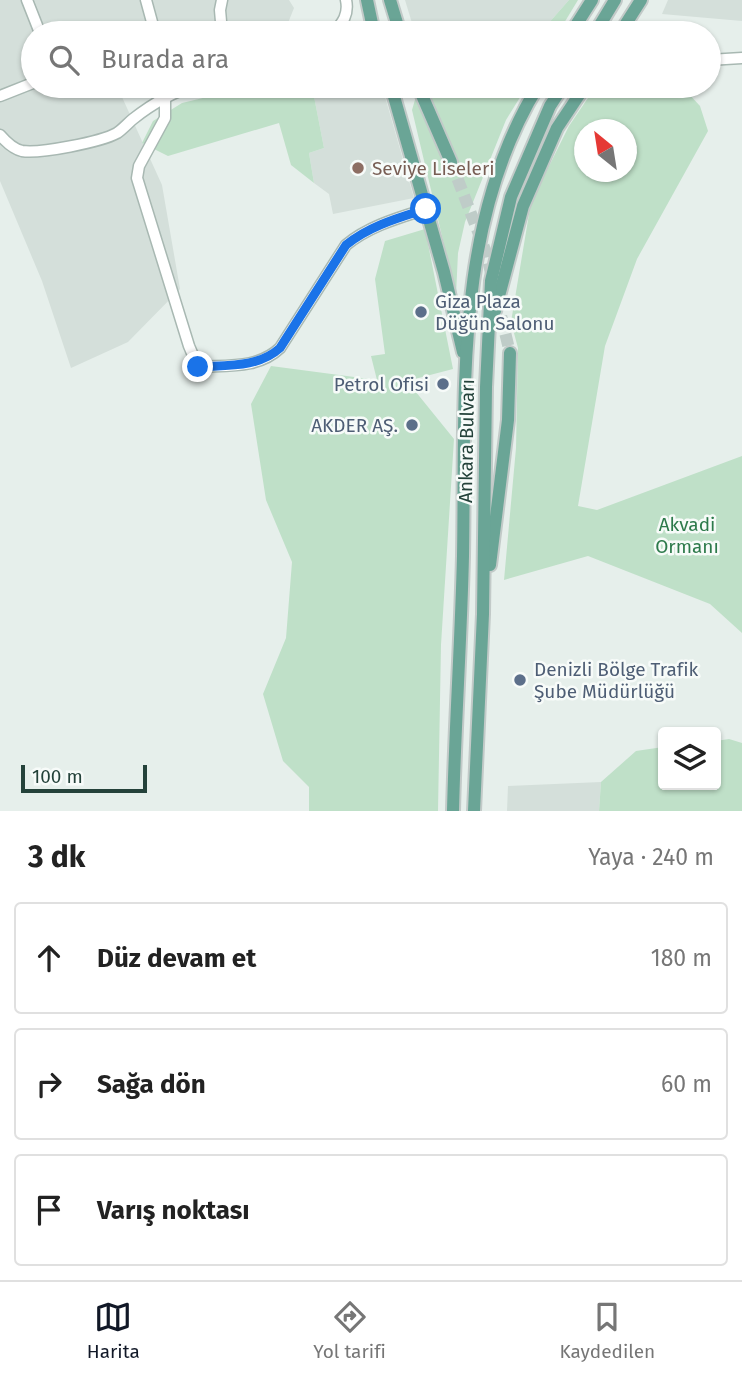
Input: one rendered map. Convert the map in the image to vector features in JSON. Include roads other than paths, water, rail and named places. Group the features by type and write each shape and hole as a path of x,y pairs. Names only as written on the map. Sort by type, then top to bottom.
{"main road":[{"path":"367,0 371,21"},
{"path":"390,0 396,21"},
{"path":"579,21 592,0"},
{"path":"602,21 615,0"},
{"path":"627,21 640,0"},
{"path":"394,98 466,364"},
{"path":"423,98 451,162"},
{"name":"Ankara Bulvarı","path":"453,811 461,619 466,364 472,285 483,220 500,162 532,98"},
{"name":"Ankara Bulvarı","path":"474,811 482,614 487,338 491,281 511,197 556,98"},
{"path":"487,338 523,206 557,128 577,98"},
{"path":"482,614 508,420 510,353"}],"lane":[{"path":"27,0 35,21"},
{"path":"146,0 152,21"},
{"path":"221,21 222,0"},
{"path":"344,21 347,13 346,0"},
{"path":"721,59 742,58"},
{"path":"0,96 21,88"},
{"path":"0,135 7,144 21,151 86,143 116,133 164,98"},
{"path":"166,98 165,118 139,166 137,178 189,346 198,367 254,363 270,358 280,348 346,245 358,235 375,227 426,209"}],"tunnel":[{"path":"451,162 487,255 492,278"},
{"path":"497,299 510,353"}],"place":[{"name":"Seviye Liseleri","path":"358,168"},
{"name":"Giza Plaza Düğün Salonu","path":"421,312"},
{"name":"Petrol Ofisi","path":"443,384"},
{"name":"AKDER AŞ.","path":"412,425"},
{"name":"Denizli Bölge Trafik Şube Müdürlüğü","path":"520,680"}],"park label":[{"name":"Akvadi Ormanı","path":"687,535"}]}
